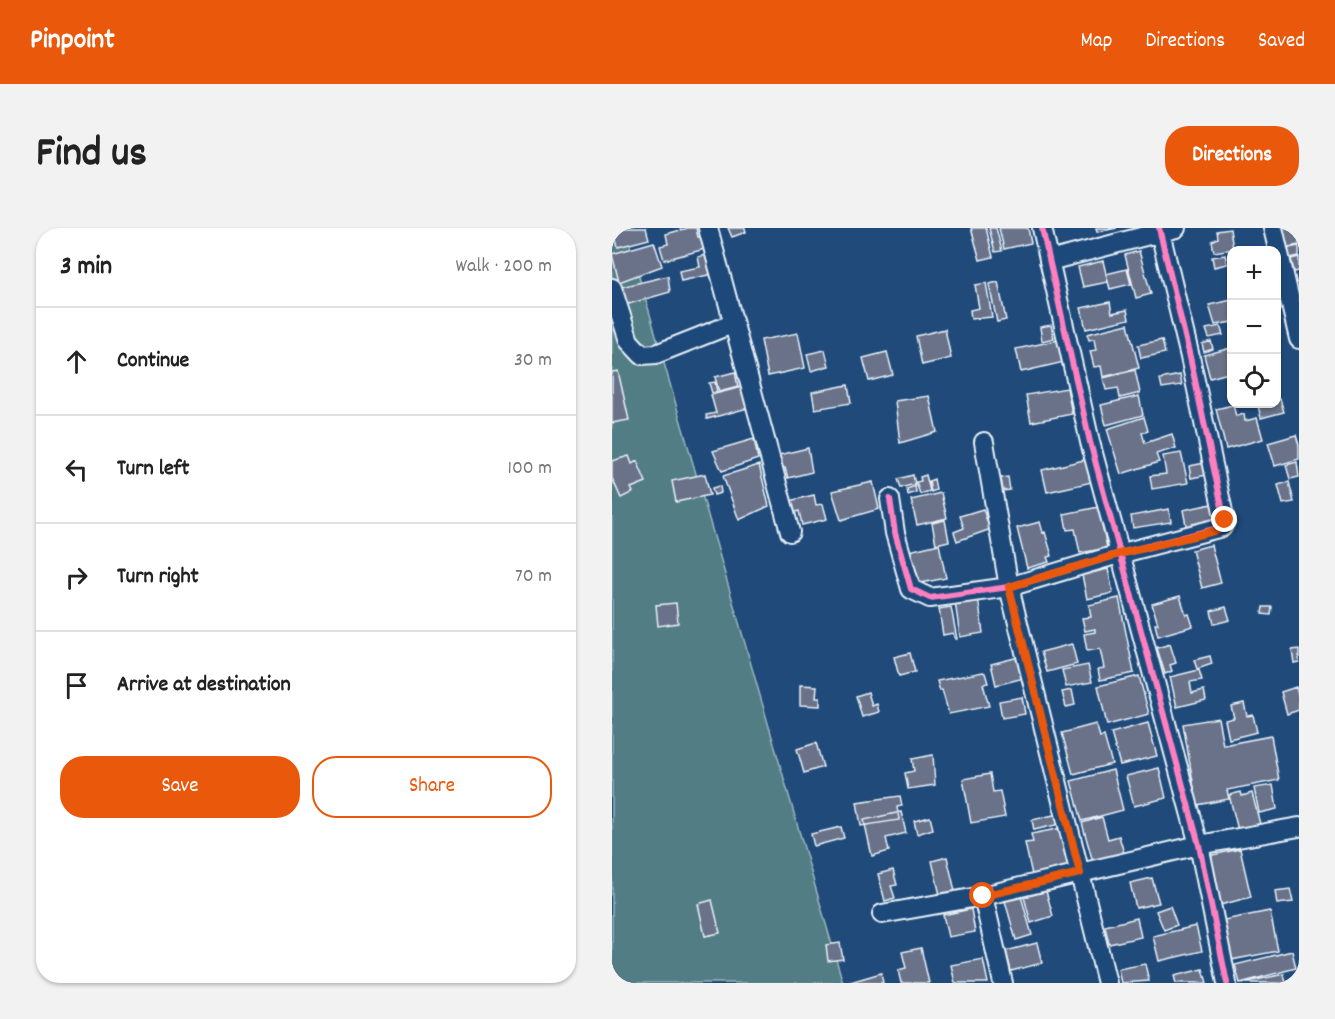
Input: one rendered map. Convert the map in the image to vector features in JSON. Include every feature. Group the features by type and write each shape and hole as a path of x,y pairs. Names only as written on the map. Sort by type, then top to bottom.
{"street":[{"path":"708,228 732,324 790,532"},
{"path":"1042,228 1090,442 1199,845 1227,983"},
{"path":"1273,228 1299,339"},
{"path":"890,499 895,533 911,589 930,598 1009,587 1119,554 1222,528 1225,520 1165,229 1049,261"},
{"path":"612,288 629,341 642,355 656,354 732,324"},
{"path":"984,442 1009,587 1107,983"},
{"path":"882,914 983,896 1199,845 1299,827"},
{"path":"983,896 1003,983"}],"green space":[{"path":"612,228 625,228 843,983 612,983"}],"building":[{"path":"613,228 646,228 649,239 618,247"},
{"path":"696,228 698,237 702,236 705,249 664,260 660,246 668,244 666,234"},
{"path":"728,228 745,228 746,232 732,237"},
{"path":"971,228 986,228 993,257 980,260"},
{"path":"989,228 996,228 1002,251 995,252"},
{"path":"999,228 1028,228 1031,243 1004,249"},
{"path":"1096,228 1117,228 1097,232"},
{"path":"1280,228 1299,228 1299,245 1283,248"},
{"path":"1230,229 1233,246 1227,246 1227,250 1214,252 1212,241 1218,238 1217,231"},
{"path":"654,242 662,266 619,282 612,254"},
{"path":"1299,246 1299,256 1286,259 1284,249"},
{"path":"1139,251 1151,294 1136,298 1125,255"},
{"path":"708,254 713,274 681,281 679,271 700,267 698,257"},
{"path":"1225,255 1227,264 1214,267 1212,257"},
{"path":"1299,257 1299,271 1294,272 1291,259"},
{"path":"1103,261 1108,282 1083,287 1078,267"},
{"path":"1127,269 1131,284 1110,289 1106,274"},
{"path":"668,276 670,292 625,305 621,287"},
{"path":"998,282 1006,320 997,322 989,284"},
{"path":"986,283 992,317 971,319 970,310 979,308 975,285"},
{"path":"1227,301 1227,323 1215,325 1209,305"},
{"path":"1110,302 1112,313 1127,310 1129,319 1086,329 1081,308"},
{"path":"1128,324 1139,368 1103,377 1101,366 1094,367 1090,351 1096,350 1094,339 1089,340 1087,334"},
{"path":"1051,325 1054,338 1042,341 1040,327"},
{"path":"1220,326 1223,335 1209,338 1206,329"},
{"path":"945,329 951,358 922,365 916,336"},
{"path":"798,333 805,368 768,376 761,340"},
{"path":"1059,340 1064,362 1021,372 1016,349"},
{"path":"1162,340 1165,353 1141,358 1138,345"},
{"path":"1211,341 1213,349 1204,352 1202,344"},
{"path":"1227,349 1227,373 1210,378 1204,355"},
{"path":"825,350 829,366 811,371 807,354"},
{"path":"887,352 893,375 869,381 863,358"},
{"path":"1135,370 1140,393 1120,398 1118,388 1106,390 1103,378"},
{"path":"618,371 629,420 612,423 612,372"},
{"path":"735,372 738,387 719,392 715,377"},
{"path":"1180,375 1182,385 1162,388 1160,379"},
{"path":"715,382 717,392 712,393 709,383"},
{"path":"848,385 851,403 815,409 812,392"},
{"path":"742,387 748,408 707,419 706,415 716,413 711,395"},
{"path":"1067,388 1072,414 1031,422 1026,395"},
{"path":"929,396 937,432 900,443 895,401"},
{"path":"1139,396 1143,415 1106,425 1101,405"},
{"path":"1281,402 1284,412 1261,418 1258,408 1281,408"},
{"path":"1227,406 1234,408 1236,416 1244,414 1245,421 1257,418 1263,439 1226,449 1216,409"},
{"path":"1144,417 1148,431 1142,433 1145,443 1172,434 1176,448 1156,454 1159,462 1121,474 1107,429"},
{"path":"1296,435 1299,459 1275,466 1268,443"},
{"path":"754,439 758,459 722,471 713,451"},
{"path":"808,448 812,472 788,478 785,468 782,469 779,455"},
{"path":"1181,453 1188,483 1152,489 1150,476 1166,474 1163,456"},
{"path":"629,456 632,464 637,461 646,482 631,488 633,492 621,498 612,478 612,461"},
{"path":"1088,459 1092,482 1047,492 1042,470"},
{"path":"1297,462 1299,477 1290,479 1286,465"},
{"path":"1205,463 1207,475 1191,478 1189,466"},
{"path":"759,465 769,506 739,520 723,476"},
{"path":"705,474 710,495 676,502 672,481"},
{"path":"913,475 915,484 901,488 898,479"},
{"path":"926,475 930,491 920,494 916,482 921,481 920,477"},
{"path":"1008,477 1010,490 1003,491 1001,478"},
{"path":"934,479 936,490 931,492 929,481"},
{"path":"873,482 879,509 841,520 832,491"},
{"path":"1289,482 1294,502 1283,504 1278,485"},
{"path":"720,486 721,493 714,495 712,488"},
{"path":"915,486 916,492 908,495 907,489"},
{"path":"941,493 947,518 917,525 911,500"},
{"path":"814,495 816,505 823,504 827,519 802,525 799,511 792,513 789,501"},
{"path":"1217,503 1221,524 1187,530 1183,510"},
{"path":"1099,507 1107,548 1080,553 1075,529 1067,530 1064,514"},
{"path":"983,509 987,521 991,520 994,528 957,541 954,532 964,528 960,516"},
{"path":"1169,509 1171,522 1133,528 1131,516"},
{"path":"945,520 949,541 936,544 932,523"},
{"path":"1040,522 1052,556 1047,557 1049,562 1027,568 1017,528"},
{"path":"939,544 946,578 916,584 909,551"},
{"path":"1211,545 1221,583 1202,588 1192,550"},
{"path":"1108,569 1113,593 1087,599 1082,575"},
{"path":"1180,596 1186,615 1189,614 1193,626 1158,636 1155,624 1158,624 1152,604"},
{"path":"978,597 983,633 960,637 955,601"},
{"path":"1119,598 1134,673 1100,680 1098,669 1104,668 1100,649 1087,651 1084,634 1095,632 1095,629 1085,631 1082,618 1091,617 1089,605"},
{"path":"676,603 678,623 658,626 656,605"},
{"path":"951,607 957,639 953,633 943,635 939,609"},
{"path":"1226,607 1230,620 1214,624 1211,611"},
{"path":"1263,607 1272,607 1271,615 1262,614"},
{"path":"1072,644 1077,664 1047,672 1041,652"},
{"path":"1170,644 1176,663 1170,665 1172,671 1165,674 1157,648"},
{"path":"1299,649 1299,662 1294,663 1292,650"},
{"path":"910,653 915,672 899,676 894,657"},
{"path":"1210,656 1212,664 1197,669 1194,660"},
{"path":"1019,657 1024,678 996,685 991,664"},
{"path":"1088,665 1092,682 1066,687 1062,670"},
{"path":"1199,670 1202,680 1190,682 1192,693 1204,690 1206,700 1177,707 1170,677"},
{"path":"983,672 988,683 983,684 989,706 949,714 937,681"},
{"path":"1139,676 1149,714 1107,725 1098,686"},
{"path":"800,685 817,686 816,698 820,698 820,706 800,705"},
{"path":"1296,687 1299,710 1287,714 1281,692"},
{"path":"1072,690 1075,705 1066,707 1062,692"},
{"path":"868,692 872,706 877,704 879,712 862,717 856,696"},
{"path":"1022,697 1025,714 1002,718 999,701"},
{"path":"1244,703 1247,716 1253,715 1257,732 1229,739 1225,720 1234,718 1231,706"},
{"path":"1218,718 1223,745 1271,736 1279,780 1227,790 1229,799 1197,805 1183,724"},
{"path":"1148,723 1157,756 1120,765 1111,733"},
{"path":"1096,724 1100,737 1104,736 1112,764 1073,774 1062,733"},
{"path":"816,743 823,767 804,773 797,749"},
{"path":"933,755 935,785 908,789 905,773 914,771 912,759"},
{"path":"1159,768 1166,798 1134,806 1126,776"},
{"path":"1113,770 1123,810 1082,821 1071,781"},
{"path":"990,774 993,792 1000,791 1005,817 971,823 963,779"},
{"path":"1273,785 1277,809 1259,813 1254,788"},
{"path":"1241,792 1242,796 1252,793 1260,824 1238,830 1229,795"},
{"path":"900,796 902,806 897,807 899,820 861,826 857,802"},
{"path":"901,812 906,833 886,838 889,851 872,856 864,820"},
{"path":"1058,814 1060,824 1034,830 1032,820"},
{"path":"930,817 933,829 917,834 914,821"},
{"path":"1102,817 1108,839 1119,836 1124,853 1093,862 1082,823"},
{"path":"841,827 844,838 814,846 811,834"},
{"path":"1062,828 1070,866 1032,875 1025,843 1033,842 1031,834"},
{"path":"1240,849 1251,897 1220,905 1208,856"},
{"path":"947,857 955,891 940,895 932,861"},
{"path":"893,870 897,885 891,886 895,898 885,901 878,874"},
{"path":"1152,878 1159,903 1136,908 1130,883"},
{"path":"1290,889 1293,902 1277,904 1275,891"},
{"path":"1046,891 1053,916 1031,923 1024,897"},
{"path":"1021,896 1032,935 1016,940 1005,901"},
{"path":"712,900 720,933 705,936 698,904"},
{"path":"1170,906 1177,925 1164,930 1156,911"},
{"path":"971,909 975,932 948,937 943,915"},
{"path":"1270,911 1278,951 1231,960 1224,920"},
{"path":"1137,918 1141,937 1109,944 1105,926"},
{"path":"1196,926 1202,951 1159,961 1153,936"},
{"path":"840,943 843,959 828,961 826,945"},
{"path":"1037,943 1042,963 1011,971 1006,951"},
{"path":"921,948 929,983 901,983 898,970 906,968 902,952"},
{"path":"1292,951 1296,968 1240,983 1235,965"},
{"path":"983,959 988,983 955,983 951,965"},
{"path":"1145,964 1149,981 1121,983 1118,969"},
{"path":"1203,969 1207,983 1176,983 1174,976"},
{"path":"881,973 883,983 847,983"},
{"path":"1284,974 1286,983 1243,983"}],"cycle path":[{"path":"1042,228 1090,442 1199,845 1227,983"},
{"path":"890,499 895,533 911,589 930,598 1009,587 1119,554 1222,527 1225,521 1190,357 1159,228"}],"route":[{"path":"983,896 1080,873 1009,587 1119,554 1218,530 1222,528 1225,520"}]}
